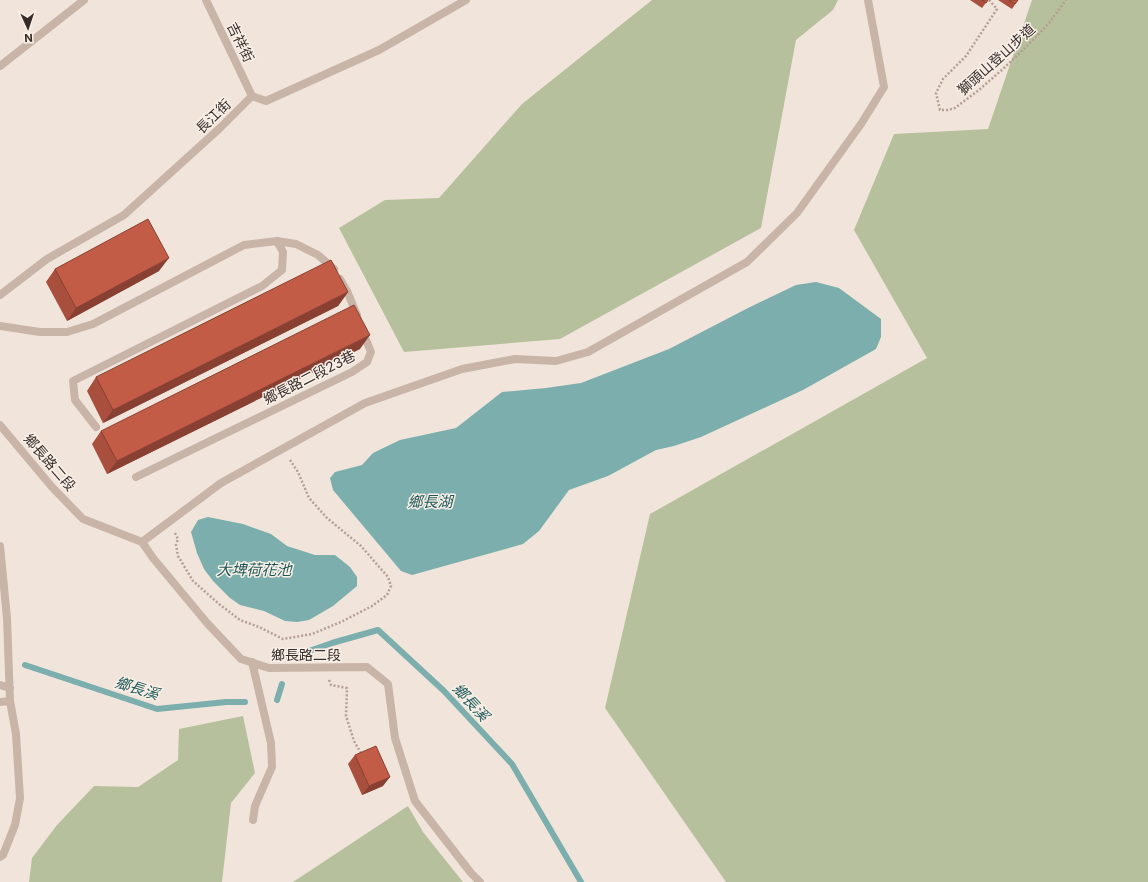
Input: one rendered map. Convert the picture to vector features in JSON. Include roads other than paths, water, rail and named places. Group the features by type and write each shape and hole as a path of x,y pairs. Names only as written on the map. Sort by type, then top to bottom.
{"lane":[{"path":"0,66 84,0"},
{"name":"吉祥街","path":"206,0 252,96"},
{"path":"252,96 266,101 379,50 466,0"},
{"path":"142,542 221,483 365,403 462,369 515,359 556,361 588,352 747,262 797,213 861,124 884,87 868,0"},
{"name":"長江街","path":"0,295 47,259 124,215 220,128 252,96"},
{"path":"96,427 75,400 73,382 262,286 282,270 282,252 277,241"},
{"name":"鄉長路二段23巷","path":"0,326 40,332 67,332 93,324 244,245 277,241 296,244 318,255 332,268 347,291 371,352 367,362 352,372 136,478"},
{"name":"鄉長路二段","path":"0,424 52,487 83,519 142,542 153,558 240,659 269,668 367,667 388,684 395,738 415,801 471,874 480,882"},
{"path":"0,546 7,618 10,701 16,734 20,798 15,825 0,857"},
{"path":"252,662 271,743 272,767 254,806 253,820"},
{"path":"0,685 10,688"},
{"path":"0,702 10,701"}],"water":[{"name":"鄉長湖","path":"816,282 839,288 881,319 881,337 876,349 803,390 701,437 656,450 608,476 569,490 539,531 523,544 412,575 401,571 333,490 330,478 335,472 362,465 373,453 400,440 456,428 502,392 581,383 669,349 796,285"},
{"name":"大埤荷花池","path":"208,517 243,524 271,534 287,546 315,555 335,555 350,567 357,577 357,586 333,606 309,620 297,622 285,621 264,611 240,605 230,598 213,581 204,569 197,553 191,532 198,520"}],"waterway":[{"name":"鄉長溪","path":"289,658 332,643 378,630 444,691 512,764 581,882"},
{"name":"鄉長溪","path":"25,665 157,709 226,702 245,702"},
{"name":"鄉長溪","path":"277,700 282,684"}]}
